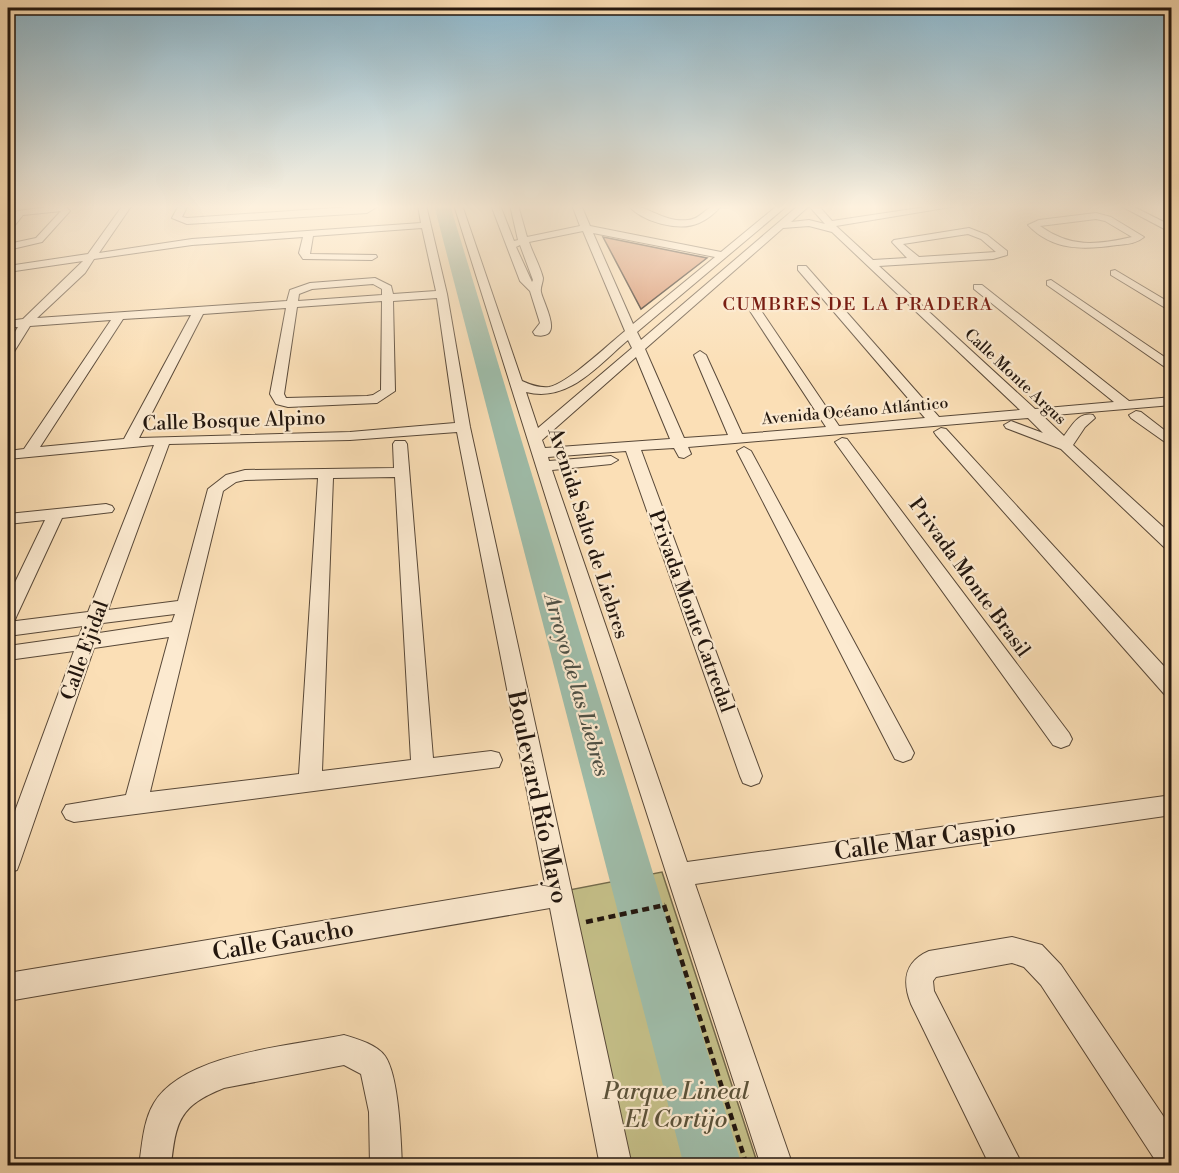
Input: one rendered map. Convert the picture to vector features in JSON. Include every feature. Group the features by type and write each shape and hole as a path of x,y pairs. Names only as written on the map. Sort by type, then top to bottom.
{"street":[{"path":"8,269 68,260"},
{"path":"8,352 26,323 81,271 89,260"},
{"path":"434,260 442,294 463,428"},
{"name":"Avenida Salto de Liebres","path":"477,260 678,875"},
{"path":"517,260 525,281 535,290 546,323 545,328 539,332"},
{"path":"530,260 538,280 535,290"},
{"path":"599,260 682,449"},
{"path":"519,384 535,391 561,388 581,374 716,260"},
{"path":"540,452 638,349 741,260"},
{"name":"Calle Monte Argus","path":"867,260 1172,545"},
{"path":"871,263 921,260"},
{"path":"802,268 938,427 1172,689"},
{"path":"1115,273 1172,309"},
{"path":"368,281 385,285 387,298 388,391 377,399 367,400 288,403 281,401 277,394 294,292 301,287 368,281"},
{"path":"1051,283 1172,368"},
{"path":"978,287 1172,443"},
{"path":"8,324 442,294"},
{"name":"Privada Monte Brasil","path":"756,311 838,436 1061,739"},
{"path":"129,444 198,312"},
{"path":"29,453 119,317"},
{"path":"700,356 740,445 903,753"},
{"path":"1066,409 1012,395 1007,420 1065,446 1080,424 1088,418"},
{"name":"Avenida Océano Atlántico","path":"540,452 634,452 740,445 1036,417 1088,418 1172,401"},
{"name":"Avenida Océano Atlántico","path":"1036,417 1066,409 1172,412"},
{"name":"Calle Bosque Alpino","path":"8,455 163,440 350,436 463,428"},
{"name":"Boulevard Río Mayo","path":"463,428 616,1166"},
{"name":"Calle Ejidal","path":"8,862 95,618 163,440"},
{"path":"400,444 423,768"},
{"name":"Privada Monte Catredal","path":"634,452 751,776"},
{"path":"135,805 216,489 221,483 231,478 245,475 402,472"},
{"path":"310,783 326,474"},
{"path":"8,519 106,509"},
{"path":"8,615 56,514"},
{"path":"8,629 186,606"},
{"path":"8,653 181,628"},
{"path":"74,812 491,760"},
{"name":"Calle Mar Caspio","path":"678,875 1172,805"},
{"path":"678,875 777,1166"},
{"name":"Calle Gaucho","path":"8,987 558,894"},
{"path":"1007,1166 921,994 918,977 928,965 1012,950 1032,955 1051,975 1172,1157"},
{"path":"155,1166 165,1114 179,1097 201,1082 224,1073 344,1050 358,1054 374,1066 384,1112 387,1166"}],"path":[{"path":"664,905 747,1166"},
{"path":"592,922 655,908"}],"green space":[{"name":"Parque Lineal El Cortijo","path":"662,872 758,1165 629,1165 569,890"}],"building":[{"path":"615,260 705,260 641,309"}],"waterway":[{"name":"Arroyo de las Liebres","path":"457,260 713,1166"}],"district":[{"name":"CUMBRES DE LA PRADERA","path":"858,304"}]}
